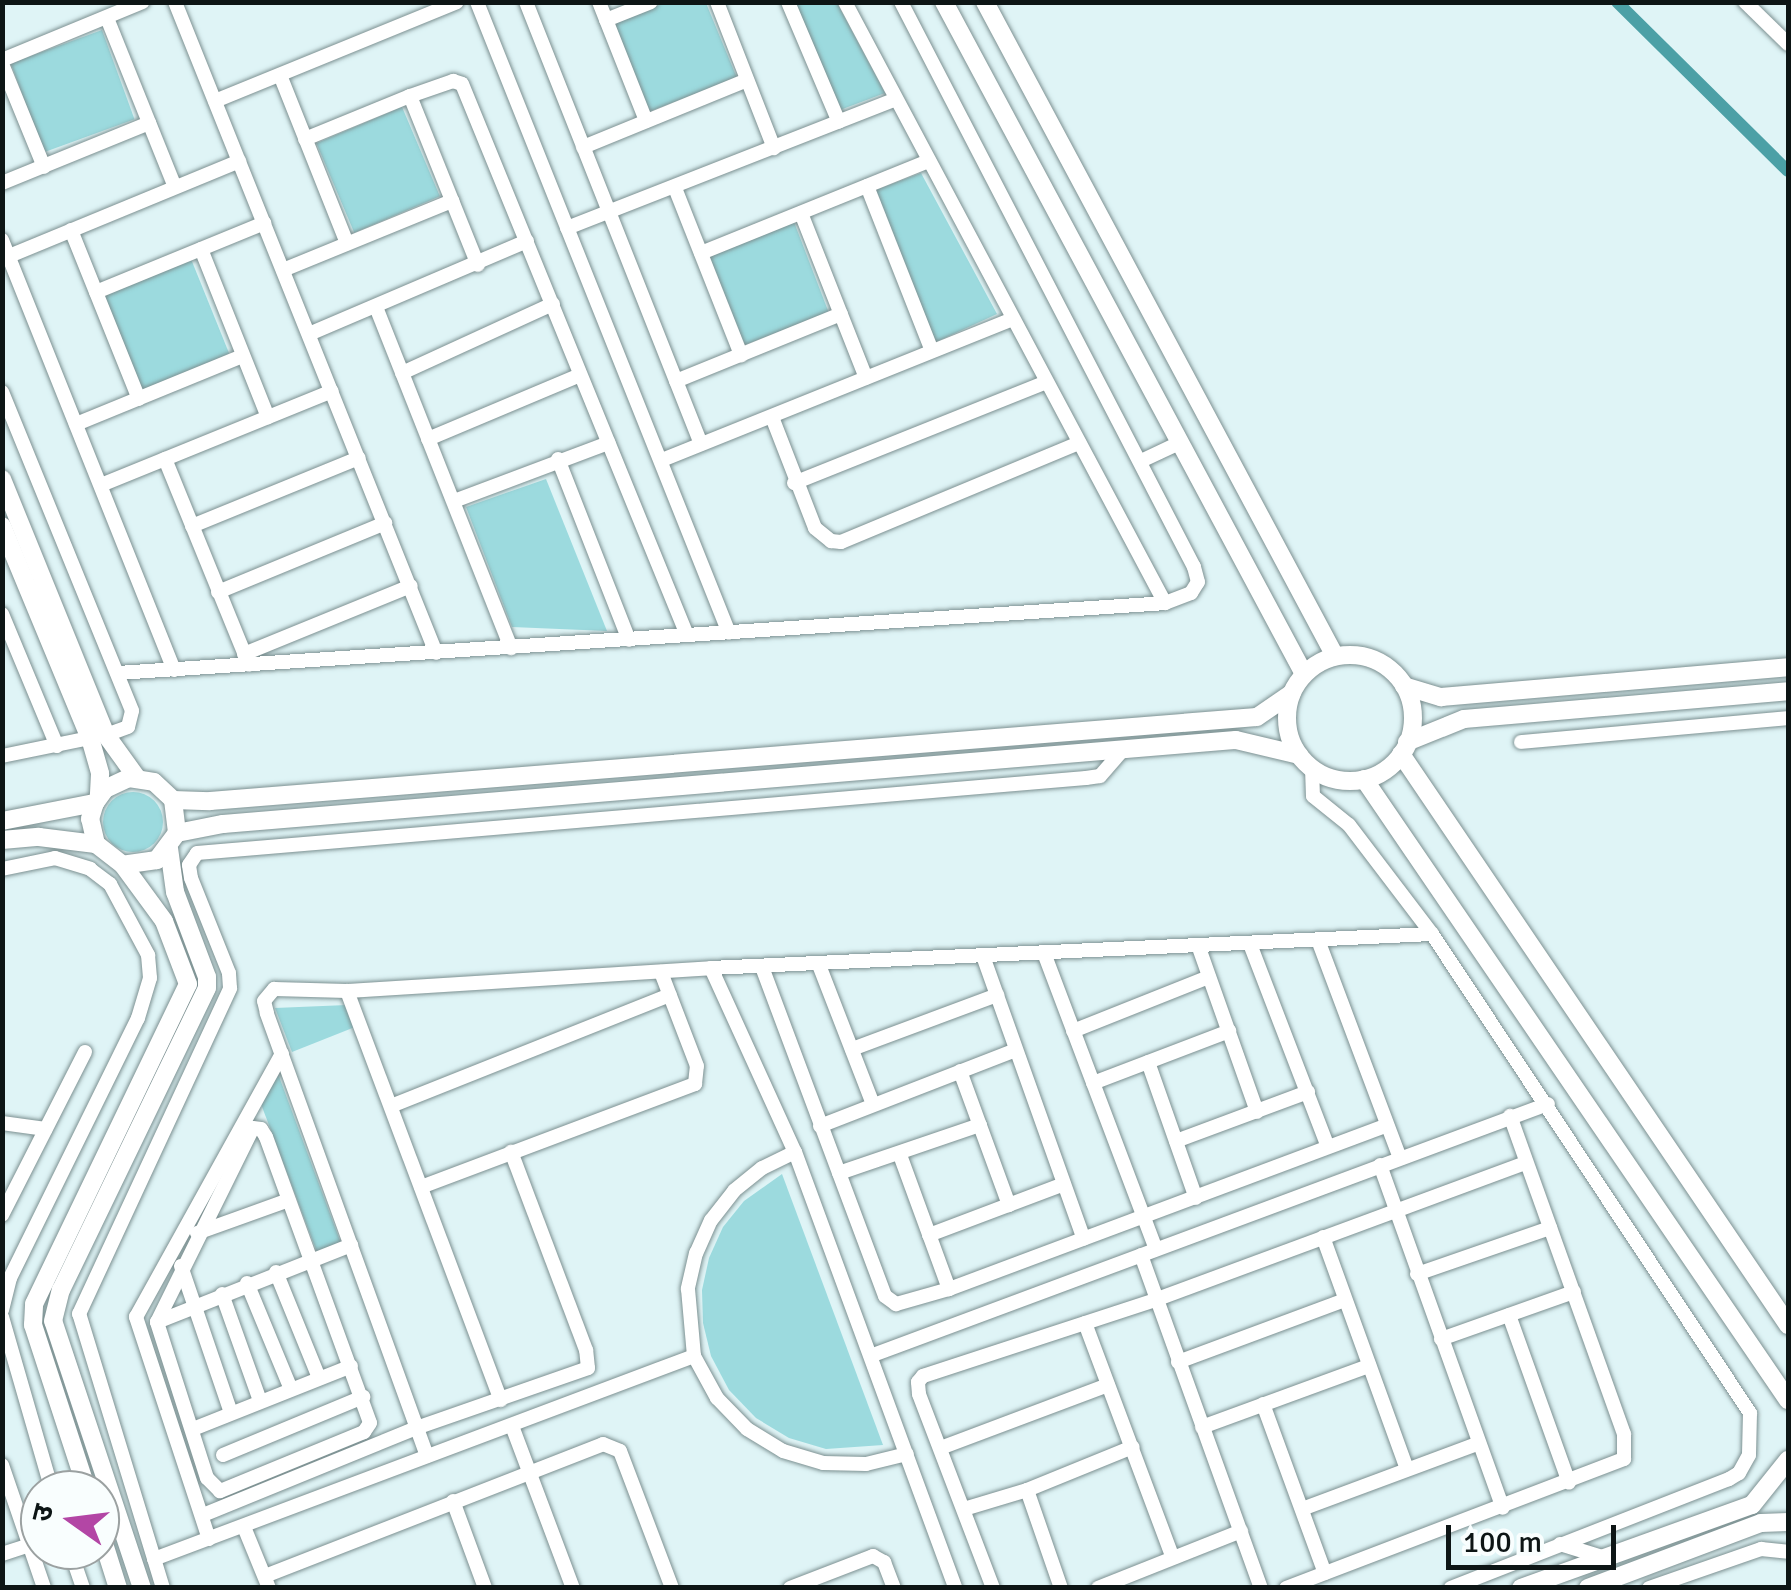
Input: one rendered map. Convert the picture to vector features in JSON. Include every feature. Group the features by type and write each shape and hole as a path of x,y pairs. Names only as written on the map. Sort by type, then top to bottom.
{"street":[{"path":"44,166 2,62 144,2"},
{"path":"176,2 436,653"},
{"path":"216,102 458,2"},
{"path":"478,2 728,633"},
{"path":"526,2 701,444"},
{"path":"599,2 646,121"},
{"path":"606,20 651,2"},
{"path":"716,2 774,148"},
{"path":"788,2 838,122"},
{"path":"845,2 1164,603"},
{"path":"118,673 246,660 436,653 1164,603 1190,594 1198,582 1141,461 901,2"},
{"path":"944,2 1304,674"},
{"path":"984,2 1336,656"},
{"path":"1745,2 1788,44"},
{"path":"107,18 175,188"},
{"path":"280,75 347,243"},
{"path":"583,146 748,80"},
{"path":"305,139 410,96 453,81 462,84 687,635"},
{"path":"410,96 478,265"},
{"path":"567,228 896,99"},
{"path":"2,184 150,124"},
{"path":"9,256 240,161"},
{"path":"701,253 929,161"},
{"path":"867,186 932,351"},
{"path":"675,188 741,355"},
{"path":"283,270 452,201"},
{"path":"801,212 866,378"},
{"path":"96,292 264,224"},
{"path":"71,230 138,398"},
{"path":"2,240 174,670"},
{"path":"309,334 527,241"},
{"path":"201,250 268,417"},
{"path":"402,373 553,304"},
{"path":"376,307 511,648"},
{"path":"676,381 841,314"},
{"path":"662,460 1013,318"},
{"path":"76,424 244,356"},
{"path":"428,439 580,375"},
{"path":"794,482 1046,382"},
{"path":"101,486 332,391"},
{"path":"2,392 118,673 132,720 128,727 98,737 2,756"},
{"path":"772,417 794,482 820,536 841,542 1080,444"},
{"path":"454,502 608,443"},
{"path":"1141,461 1179,443"},
{"path":"192,526 359,458"},
{"path":"558,459 629,640"},
{"path":"165,460 246,660"},
{"path":"2,479 98,737 100,774 91,828 96,844"},
{"path":"218,592 385,524"},
{"path":"2,526 98,737 138,778 161,787 173,800 175,892 207,977 203,1000 61,1290 53,1321 142,1588"},
{"path":"246,660 410,586"},
{"path":"2,614 58,746"},
{"path":"1451,1588 1728,1479 1746,1464 1752,1428 1743,1396 1432,934 1349,825 1313,796 1305,762 1289,736 1287,714 1292,693 1304,674 1336,656 1374,660 1404,686 1441,697 1788,668"},
{"path":"123,865 149,864 173,841 223,824 1236,740 1305,762 1328,777 1364,779 1391,765 1404,748 1412,723 1404,686"},
{"path":"1404,748 1464,719 1788,690"},
{"path":"173,800 230,800 1257,717 1292,693"},
{"path":"1521,742 1788,718"},
{"path":"1404,748 1788,1325"},
{"path":"163,1588 79,1314 230,988 229,973 190,872 192,858 204,851 663,818 1086,778 1100,776 1121,752"},
{"path":"2,820 97,799 112,784 138,778"},
{"path":"1364,779 1788,1400"},
{"path":"2,840 39,838 96,844 123,865 151,897 188,984 34,1304 33,1325 80,1470"},
{"path":"2,869 55,858 90,869 118,895 147,952 150,978 138,1018 10,1278 2,1313 46,1470"},
{"path":"189,929 208,920"},
{"path":"427,1456 264,1001 274,989 347,991 711,968 1432,934"},
{"path":"1318,940 1399,1156"},
{"path":"1250,944 1328,1147"},
{"path":"1198,945 1258,1112"},
{"path":"147,952 174,946"},
{"path":"1044,953 1156,1249"},
{"path":"983,956 1084,1239"},
{"path":"820,965 873,1104"},
{"path":"711,968 795,1152 955,1588"},
{"path":"762,968 890,1302 904,1303 949,1289 1386,1126"},
{"path":"420,1187 696,1084 698,1066 661,972"},
{"path":"1073,1030 1209,978"},
{"path":"347,991 501,1400"},
{"path":"391,1106 670,995"},
{"path":"852,1049 997,995"},
{"path":"1092,1083 1229,1032"},
{"path":"820,1126 1016,1050"},
{"path":"2,1215 85,1052"},
{"path":"210,1540 136,1317 282,1054"},
{"path":"1148,1062 1196,1198"},
{"path":"960,1071 1009,1204"},
{"path":"1176,1142 1308,1092"},
{"path":"872,1355 1399,1156 1548,1104"},
{"path":"1286,1588 1624,1459 1626,1449 1574,1292 1510,1116"},
{"path":"2,1123 46,1130"},
{"path":"839,1173 980,1125"},
{"path":"253,1128 264,1132 286,1201 371,1416 364,1432 220,1490 207,1478 156,1322 253,1128"},
{"path":"204,1514 418,1427 583,1372 589,1363 511,1152"},
{"path":"795,1152 762,1168 734,1191 711,1220 696,1253 688,1289 694,1356 718,1398 746,1429 783,1452 823,1463 866,1464 907,1454"},
{"path":"900,1155 949,1289"},
{"path":"993,1588 920,1394 920,1379 1155,1300 1526,1163"},
{"path":"1380,1165 1502,1508"},
{"path":"2,1184 24,1176"},
{"path":"929,1234 1064,1184"},
{"path":"198,1234 286,1201"},
{"path":"1417,1274 1550,1228"},
{"path":"1323,1237 1406,1469"},
{"path":"156,1322 276,1272 352,1246"},
{"path":"1141,1255 1261,1588"},
{"path":"181,1266 231,1412"},
{"path":"276,1272 319,1378"},
{"path":"247,1284 290,1390"},
{"path":"1441,1339 1574,1292"},
{"path":"222,1294 260,1402"},
{"path":"1178,1362 1345,1300"},
{"path":"1509,1315 1569,1483"},
{"path":"1085,1323 1172,1556"},
{"path":"154,1559 694,1356"},
{"path":"193,1430 351,1366"},
{"path":"1202,1427 1370,1366"},
{"path":"943,1447 1108,1386"},
{"path":"223,1455 363,1397"},
{"path":"1263,1404 1325,1573"},
{"path":"512,1426 573,1588"},
{"path":"1302,1509 1479,1443"},
{"path":"244,1527 267,1582 453,1501 595,1445 612,1446 620,1451 672,1588"},
{"path":"964,1509 1026,1490 1132,1447"},
{"path":"1521,1588 1752,1504 1788,1460"},
{"path":"2,1465 6,1490 20,1523"},
{"path":"1026,1490 1061,1588"},
{"path":"453,1501 481,1586"},
{"path":"1589,1587 1761,1522 1788,1522"},
{"path":"1098,1588 1240,1531"},
{"path":"1560,1544 1602,1557"},
{"path":"1649,1588 1761,1550 1788,1552"},
{"path":"790,1588 873,1556 884,1562 894,1588"}],"shaded area":[{"path":"665,3 706,3 737,78 648,112 613,22"},
{"path":"794,3 837,3 885,93 840,110"},
{"path":"102,30 134,119 43,152 11,63"},
{"path":"402,107 440,196 354,233 316,143"},
{"path":"921,173 997,314 936,342 873,191"},
{"path":"794,222 829,313 742,346 707,255"},
{"path":"191,259 230,354 142,390 104,294"},
{"path":"546,479 607,631 512,627 466,507"},
{"path":"133,792 154,801 163,822 154,843 133,852 112,843 103,822 112,801"},
{"path":"347,1005 355,1027 292,1052 275,1008"},
{"path":"277,1071 342,1246 318,1255 261,1104"},
{"path":"782,1174 883,1445 826,1449 789,1438 756,1418 729,1390 711,1356 703,1323 702,1290 709,1258 723,1227 744,1201"}],"waterway":[{"path":"1617,2 1788,171"}]}
